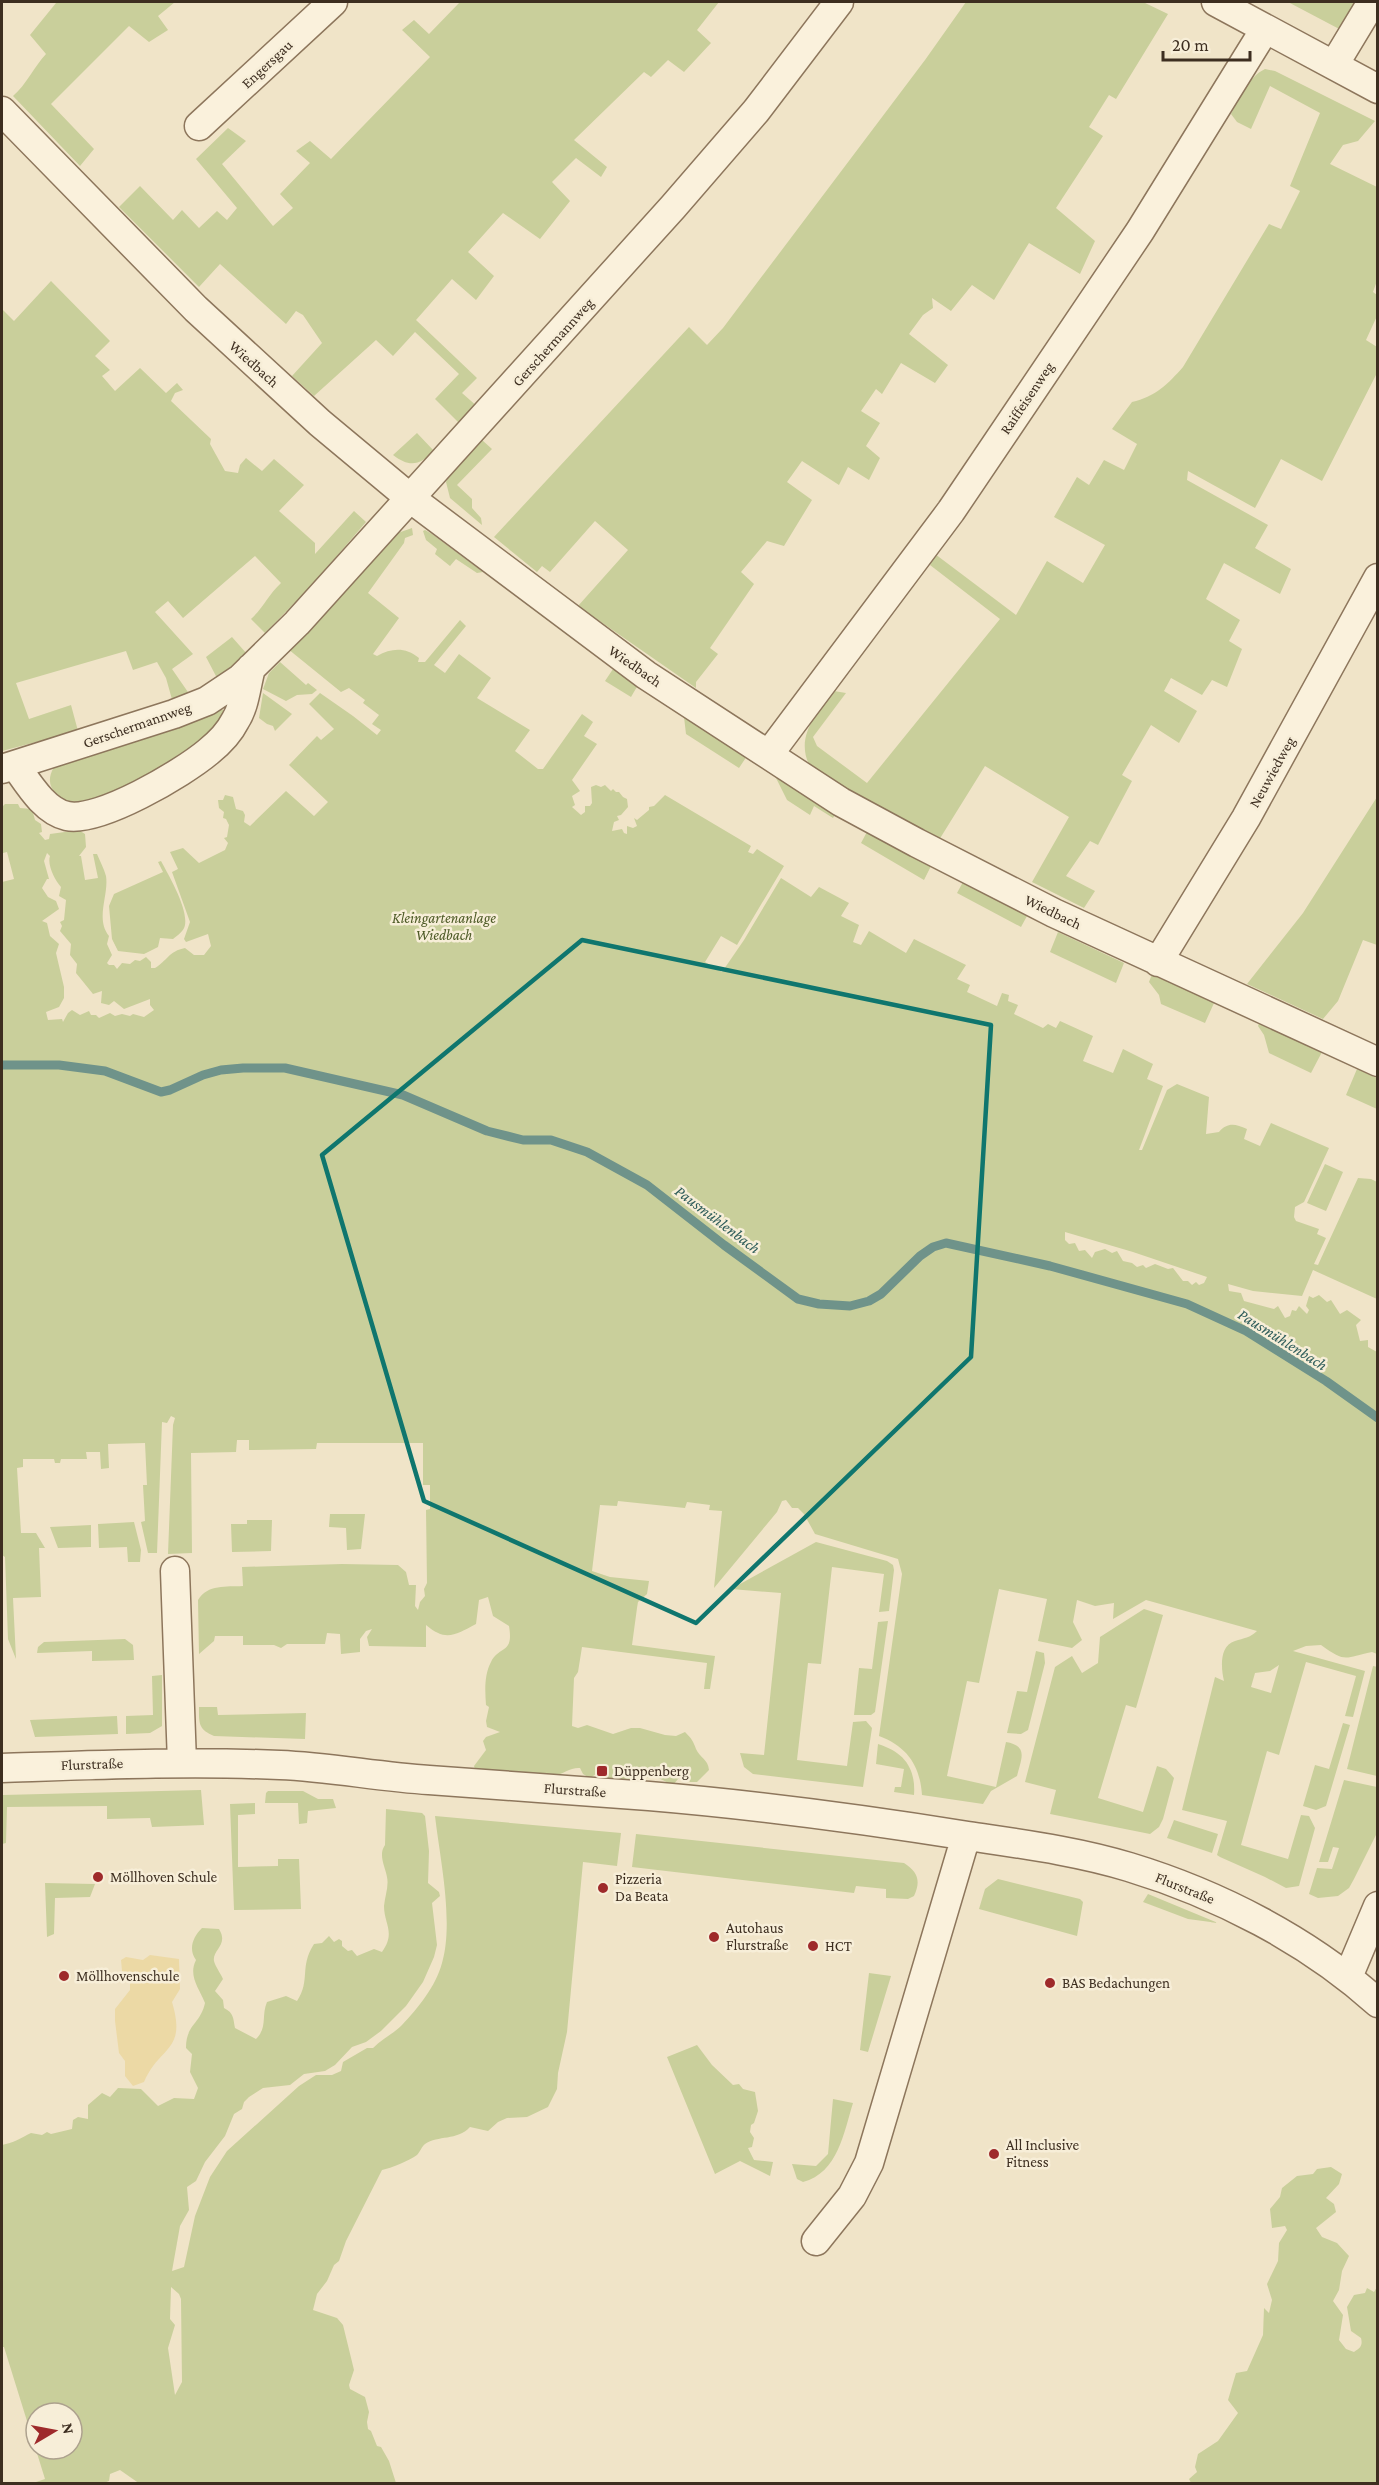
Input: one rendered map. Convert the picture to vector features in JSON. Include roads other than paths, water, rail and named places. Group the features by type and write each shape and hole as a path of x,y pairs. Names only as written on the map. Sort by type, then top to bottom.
{"street":[{"name":"Engersgau","path":"199,126 333,2"},
{"name":"Gerschermannweg","path":"251,669 242,707 236,721 223,738 208,752 164,781 116,805 84,815 65,816 8,767 192,707 229,688 251,669 297,623 696,180 756,111 839,2"},
{"path":"1216,2 1377,88"},
{"path":"1334,65 1372,2"},
{"name":"Raiffeisenweg","path":"769,754 951,511 1140,231 1265,29"},
{"name":"Wiedbach","path":"2,111 196,309 320,423 410,498 629,663 841,802 916,843 1054,914 1377,1062"},
{"name":"Neuwiedweg","path":"1158,962 1246,818 1377,578"},
{"path":"175,1571 182,1763"},
{"name":"Flurstraße","path":"2,1768 127,1763 306,1767 427,1780 719,1802 863,1819 966,1836 1103,1860 1177,1884 1256,1920 1348,1977 1377,2003"},
{"path":"816,2241 852,2196 869,2163 966,1836"},
{"path":"1348,1977 1377,1906"}],"waterway":[{"name":"Pausmühlenbach","path":"2,1065 59,1065 105,1071 161,1092 221,1070 285,1068 403,1095 487,1131 523,1140 551,1140 587,1152 647,1185 798,1299 819,1304 850,1306 869,1301 881,1294 920,1256 933,1247 946,1243 1050,1266 1187,1304 1246,1331 1326,1381 1378,1418"}],"place":[{"name":"Düppenberg","path":"602,1771"},
{"name":"Möllhoven Schule","path":"98,1877"},
{"name":"Pizzeria Da Beata","path":"603,1888"},
{"name":"Autohaus Flurstraße","path":"714,1937"},
{"name":"HCT","path":"813,1946"},
{"name":"Möllhovenschule","path":"64,1976"},
{"name":"BAS Bedachungen","path":"1050,1983"},
{"name":"All Inclusive Fitness","path":"994,2154"}],"park label":[{"name":"Kleingartenanlage Wiedbach","path":"444,926"}]}
